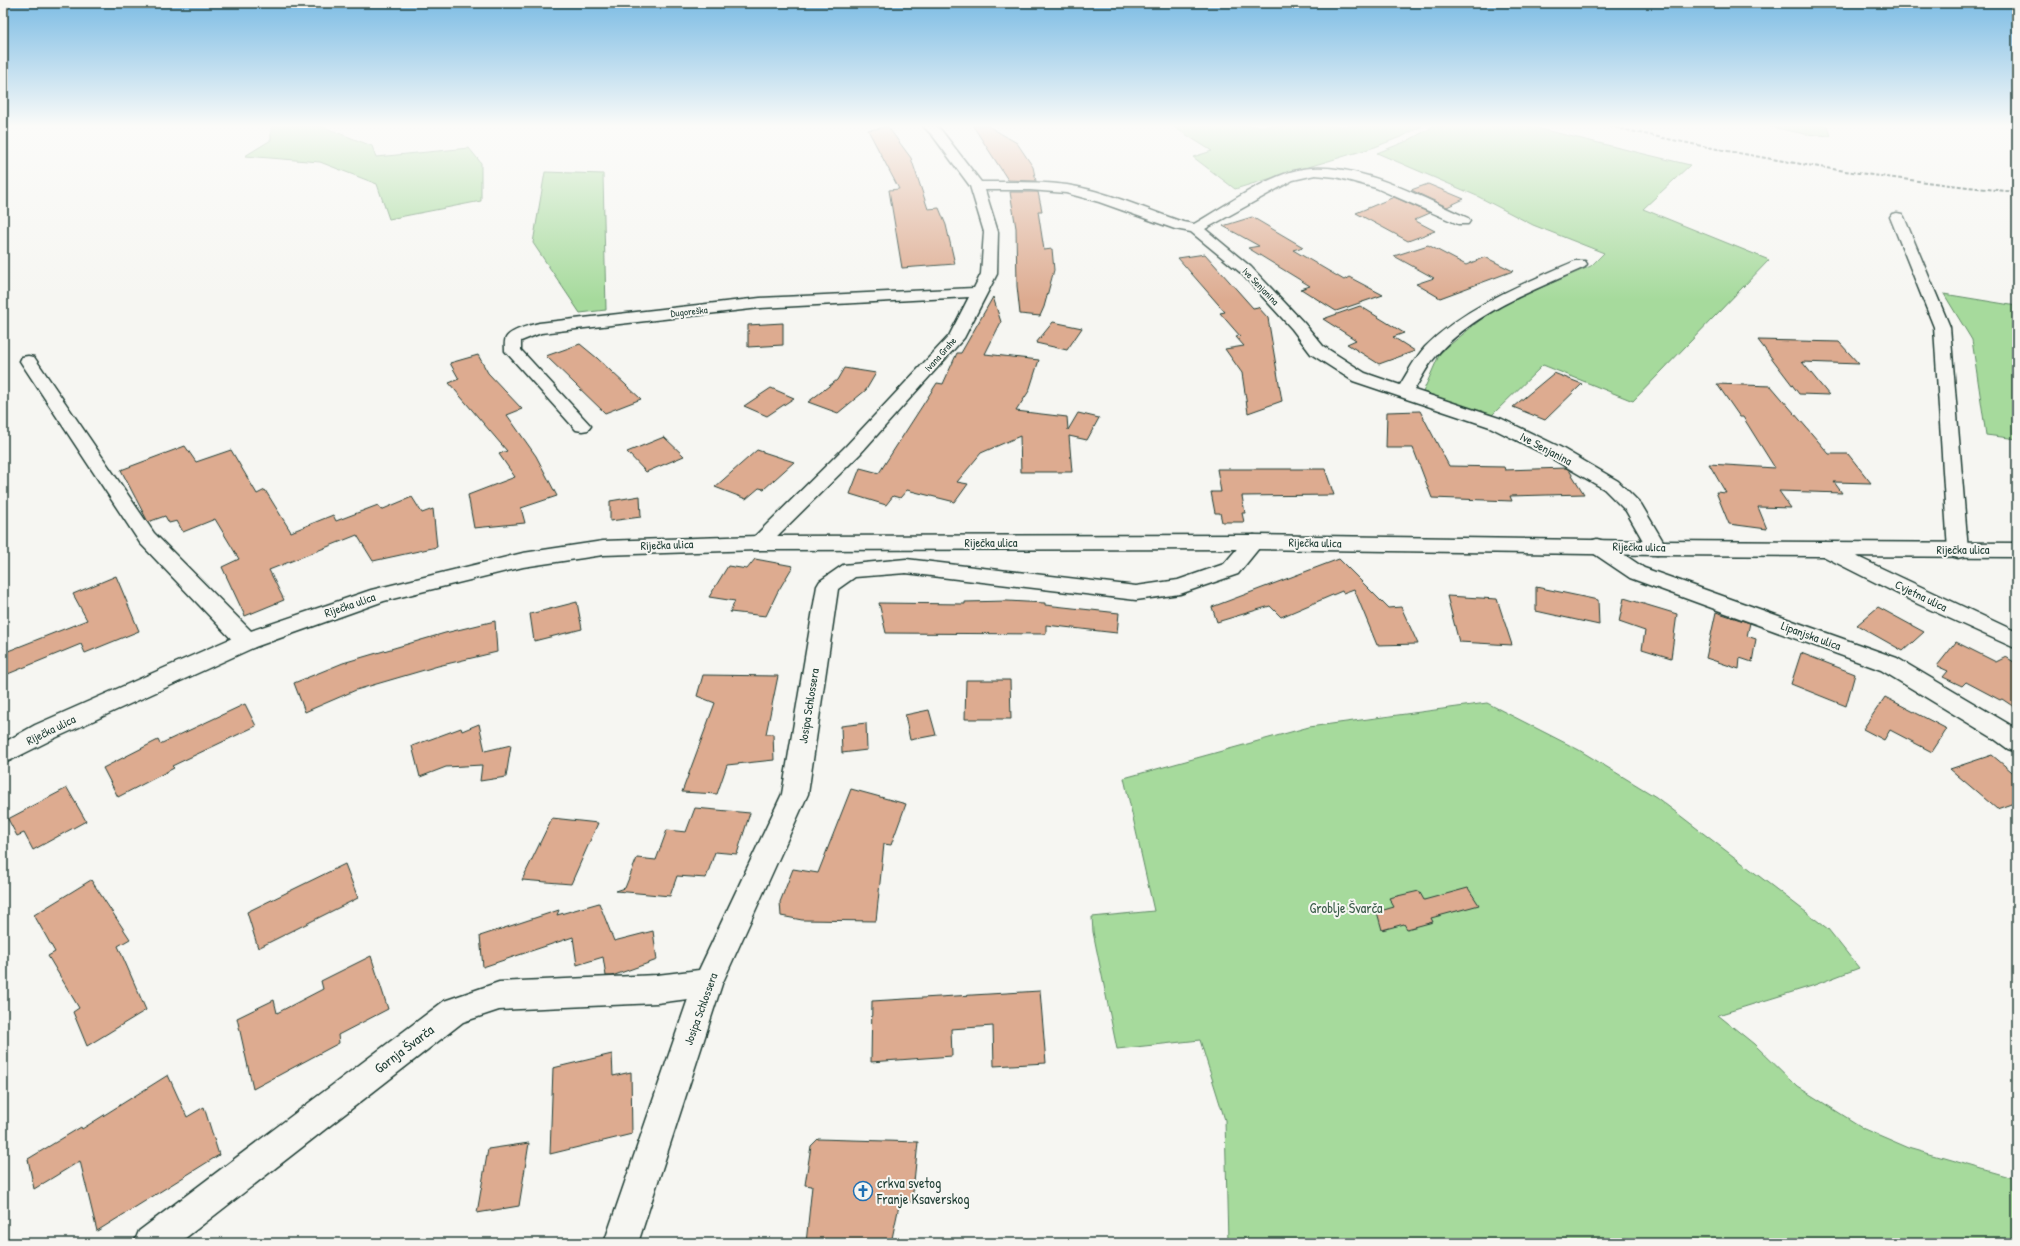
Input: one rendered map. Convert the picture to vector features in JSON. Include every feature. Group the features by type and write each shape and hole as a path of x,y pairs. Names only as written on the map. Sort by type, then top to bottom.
{"street":[{"path":"1196,229 1276,184"},
{"path":"1376,184 1463,221"},
{"name":"Ive Senjanina","path":"977,186 1030,186 1067,189 1104,199 1180,226 1196,229 1246,270 1298,326 1317,350 1359,377 1496,423 1553,451 1611,485 1634,508 1657,548"},
{"name":"Ivana Grahe","path":"758,543 853,450 956,338 990,274 991,232 977,186"},
{"path":"1897,217 1942,326 1958,551"},
{"path":"1404,392 1430,352 1471,317 1512,295 1580,264"},
{"name":"Dugoreška","path":"582,426 513,351 514,339 526,332 545,327 760,303 980,292"},
{"path":"28,361 147,538 247,641"},
{"name":"Riječka ulica","path":"3,754 44,732 247,641 379,595 523,560 603,548 758,543 1254,542 1657,548 1958,551 2017,550"},
{"name":"Josipa Schlossera","path":"621,1243 708,983 795,794 828,586 850,570 906,566 1136,593 1180,587 1231,569 1254,542"},
{"name":"Lipanjska ulica","path":"1597,546 1637,573 1889,664 2002,731 2017,742"},
{"name":"Cvjetna ulica","path":"1826,549 1926,599 2017,641"},
{"name":"Gornja Švarča","path":"151,1243 454,1011 499,996 657,989 708,983"}],"green space":[{"path":"377,184 481,184 481,201 389,219"},
{"path":"543,184 603,184 606,310 580,313 533,243"},
{"path":"1229,184 1251,184 1235,189"},
{"path":"1449,184 1670,184 1643,209 1769,260 1633,401 1543,365 1491,416 1423,392 1440,353 1496,307 1591,266 1604,253 1533,225 1477,196"},
{"path":"1944,294 2017,306 2017,439 1986,435 1972,340"},
{"name":"Groblje Švarča","path":"1487,703 1579,750 1656,797 1828,929 1859,968 1812,986 1718,1015 1754,1044 1798,1087 1865,1129 1909,1148 2017,1179 2017,1243 1228,1243 1225,1120 1200,1040 1117,1049 1093,932 1092,917 1154,911 1124,778 1309,727"}],"building":[{"path":"896,184 920,184 928,209 939,208 946,225 955,264 902,268 889,190 899,189"},
{"path":"1428,184 1464,199 1447,207 1411,190"},
{"path":"1010,192 1038,192 1042,211 1038,211 1044,250 1052,249 1054,270 1044,307 1040,316 1020,314 1017,286 1016,228"},
{"path":"1394,197 1430,213 1414,220 1435,231 1408,241 1356,213"},
{"path":"1252,217 1303,247 1293,250 1344,280 1349,277 1383,295 1336,311 1301,289 1310,286 1248,248 1259,246 1223,226"},
{"path":"1428,245 1466,265 1485,257 1513,271 1440,298 1416,284 1434,278 1394,256"},
{"path":"1205,254 1253,308 1258,307 1268,318 1282,401 1248,413 1242,373 1225,349 1244,346 1236,337 1240,336 1220,313 1225,312 1178,258"},
{"path":"993,297 1001,322 985,354 1039,360 1029,391 1016,411 1067,417 1068,430 1078,413 1099,418 1087,440 1069,436 1072,472 1021,472 1020,436 981,453 957,482 968,484 955,502 907,490 900,498 893,496 886,505 850,494 860,468 879,473 937,383 943,384 957,353 961,353"},
{"path":"1360,306 1404,333 1393,337 1415,351 1379,364 1347,344 1356,340 1323,319"},
{"path":"1053,322 1082,328 1067,350 1036,343"},
{"path":"783,323 783,345 748,347 748,325"},
{"path":"1758,340 1839,342 1859,364 1802,362 1829,395 1799,394"},
{"path":"580,344 641,399 605,413 546,356"},
{"path":"478,355 488,373 522,409 507,415 536,456 557,496 521,508 525,523 474,528 468,495 515,477 499,454 507,451 449,383 459,379 450,363"},
{"path":"844,368 876,373 866,390 838,413 808,402 837,380"},
{"path":"1554,373 1582,384 1545,420 1513,407"},
{"path":"1717,384 1771,386 1829,454 1848,454 1871,483 1834,482 1842,493 1779,491 1791,508 1758,507 1767,529 1729,524 1716,492 1726,493 1709,464 1775,468 1743,417 1740,417"},
{"path":"771,388 794,398 767,416 744,406"},
{"path":"1420,411 1449,466 1504,467 1505,470 1566,468 1569,470 1584,494 1510,496 1512,501 1432,498 1413,448 1386,448 1387,412"},
{"path":"664,437 684,456 646,472 627,452"},
{"path":"185,446 196,462 231,450 257,494 265,490 291,532 333,515 336,521 378,505 381,510 412,497 422,513 433,509 437,547 373,561 357,535 269,570 284,600 245,616 222,567 239,559 215,519 183,532 177,521 169,523 165,516 148,522 121,470"},
{"path":"757,450 794,462 764,489 759,488 746,499 715,487"},
{"path":"1217,469 1325,469 1334,495 1242,496 1245,513 1242,513 1244,522 1222,522 1220,513 1215,513 1211,492 1221,492"},
{"path":"640,496 641,517 610,521 610,501"},
{"path":"755,559 793,566 777,593 766,616 730,612 735,601 709,597 728,566 747,569"},
{"path":"1339,559 1388,608 1401,607 1418,644 1377,645 1354,589 1343,593 1342,591 1281,617 1270,606 1217,622 1212,607"},
{"path":"116,576 139,631 85,653 81,644 3,676 3,653 87,620 73,594"},
{"path":"1536,587 1598,600 1599,625 1536,611"},
{"path":"1447,596 1497,599 1512,645 1459,642"},
{"path":"1624,598 1677,614 1671,658 1642,649 1645,631 1619,622"},
{"path":"1007,601 1045,603 1045,605 1119,613 1117,633 1046,625 1046,634 886,633 879,603 965,604 965,602"},
{"path":"577,602 582,629 534,641 530,614"},
{"path":"1878,607 1924,632 1903,651 1857,625"},
{"path":"1716,612 1750,623 1747,636 1756,639 1752,662 1740,658 1739,669 1706,658"},
{"path":"495,621 497,652 438,666 356,690 305,712 294,683 343,663 445,633"},
{"path":"1956,642 1996,662 2006,657 2017,664 2017,709 2002,699 2000,700 1966,682 1962,686 1943,677 1948,671 1937,666"},
{"path":"1801,653 1855,674 1846,706 1791,684"},
{"path":"703,675 778,676 766,734 773,734 774,760 727,765 717,794 682,792 715,703 697,696"},
{"path":"966,680 1010,680 1011,719 965,719"},
{"path":"1885,697 1947,729 1932,752 1890,730 1884,740 1863,729"},
{"path":"245,704 256,726 172,766 174,768 118,797 103,768 158,740 160,744"},
{"path":"929,710 936,735 910,740 905,715"},
{"path":"866,723 867,750 842,753 841,726"},
{"path":"479,724 485,751 511,745 506,777 480,781 482,765 446,767 420,777 412,746 461,728 462,731"},
{"path":"1992,755 2017,776 2017,802 1997,809 1950,769"},
{"path":"67,788 86,821 33,850 24,833 17,836 8,819"},
{"path":"851,789 906,804 891,845 884,844 876,921 802,920 781,916 780,902 793,869 818,873"},
{"path":"695,808 750,813 737,854 715,852 706,878 677,876 670,896 616,891 625,888 637,858 656,860 667,830 686,832"},
{"path":"552,818 598,823 571,884 522,880"},
{"path":"345,864 358,898 258,948 247,912"},
{"path":"91,880 130,939 118,946 146,1010 87,1046 73,1012 79,1008 48,956 55,952 34,915"},
{"path":"1468,888 1479,905 1431,918 1433,922 1407,929 1404,924 1382,930 1377,912 1394,907 1389,898 1419,891 1424,900"},
{"path":"599,903 614,941 653,931 657,960 612,976 606,976 603,957 577,965 573,937 483,967 480,936 559,910 557,915"},
{"path":"371,956 388,1009 338,1035 339,1043 253,1089 237,1018 274,1000 277,1013 323,989 321,981"},
{"path":"1040,991 1046,1063 994,1066 993,1026 951,1029 952,1056 871,1062 872,1001"},
{"path":"612,1054 613,1076 631,1072 632,1134 550,1154 553,1068"},
{"path":"168,1075 187,1117 204,1107 219,1155 97,1231 80,1161 34,1189 28,1159 81,1127 82,1129"},
{"name":"crkva svetog Franje Ksaverskog","path":"818,1139 918,1142 912,1202 900,1201 891,1243 806,1243 812,1186 805,1185 811,1146"},
{"path":"529,1143 519,1206 477,1213 488,1149"}],"railway":[{"path":"1941,184 2017,192"}],"place":[{"name":"crkva svetog Franje Ksaverskog","path":"863,1191"}]}
